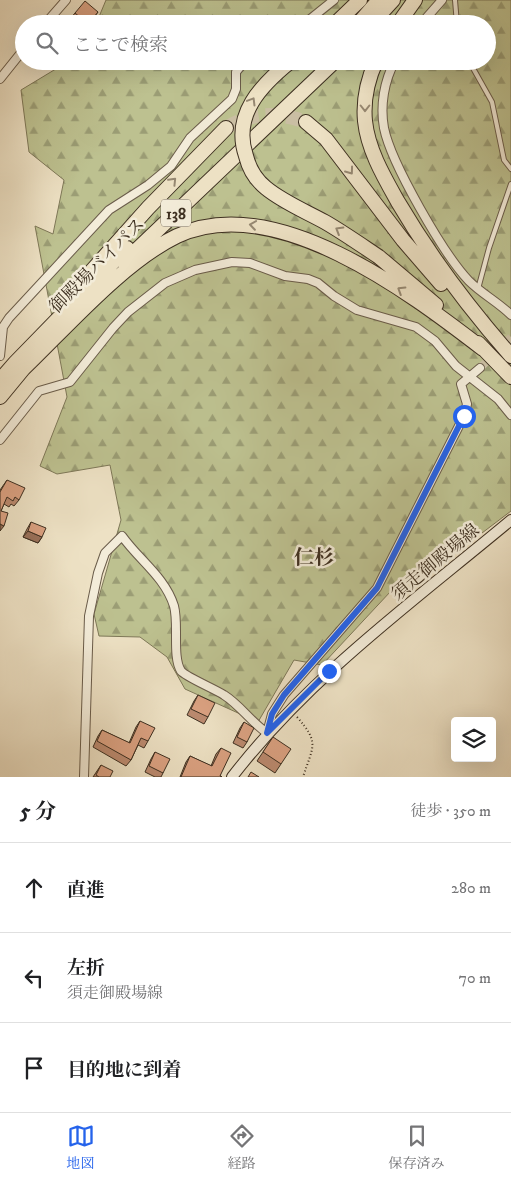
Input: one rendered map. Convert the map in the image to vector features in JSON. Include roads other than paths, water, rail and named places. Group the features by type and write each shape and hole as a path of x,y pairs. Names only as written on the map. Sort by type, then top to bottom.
{"highway":[{"path":"344,15 360,0"},
{"path":"366,15 379,0"},
{"path":"379,15 393,0"},
{"path":"405,15 416,0"},
{"path":"281,70 264,85 247,109 242,136 247,162 254,175 277,196 351,237 379,257 408,280 511,377"},
{"name":"御殿場バイパス","path":"0,397 19,366 110,264 314,70"},
{"name":"御殿場バイパス","path":"0,380 19,366 123,263 327,70"},
{"path":"372,70 365,99 365,121 370,142 380,168 439,269 478,319 511,356"},
{"path":"306,122 326,139 403,240 511,360"},
{"path":"19,366 110,250 226,128"},
{"path":"19,366 138,261 177,236 198,228 227,224 255,225 284,232 335,253 425,306 483,349"}],"main road":[{"name":"須走御殿場線","path":"232,777 267,733 329,671 511,520"}],"street":[{"path":"53,15 66,0"},
{"path":"315,15 334,0"},
{"path":"429,15 442,0"},
{"path":"0,79 15,60"},
{"path":"0,356 3,327 9,318 109,210 148,186 171,166 190,138 232,99 236,89 238,70"},
{"path":"392,70 384,96 384,128 404,177 468,280 478,290 511,314"},
{"path":"0,440 39,391 70,382 128,312 165,283 195,270 232,262 250,263 285,276 308,278 357,310 416,327 435,341 456,366 498,399 511,415"},
{"path":"84,777 89,616 98,573 105,553 122,536 132,551 156,574 168,591 174,608 177,659 180,669 186,676 227,696 252,723 267,733 272,714 284,695 377,588 464,416 467,404 461,384 480,368"}],"lane":[{"path":"454,0 456,15"},
{"path":"474,70 492,102 504,160 511,169"},
{"path":"478,290 491,240 511,184"}],"tunnel":[{"path":"226,128 246,119 265,115 285,116 306,122"},
{"path":"480,368 511,337"}],"district":[{"name":"仁杉","path":"314,557"}]}
